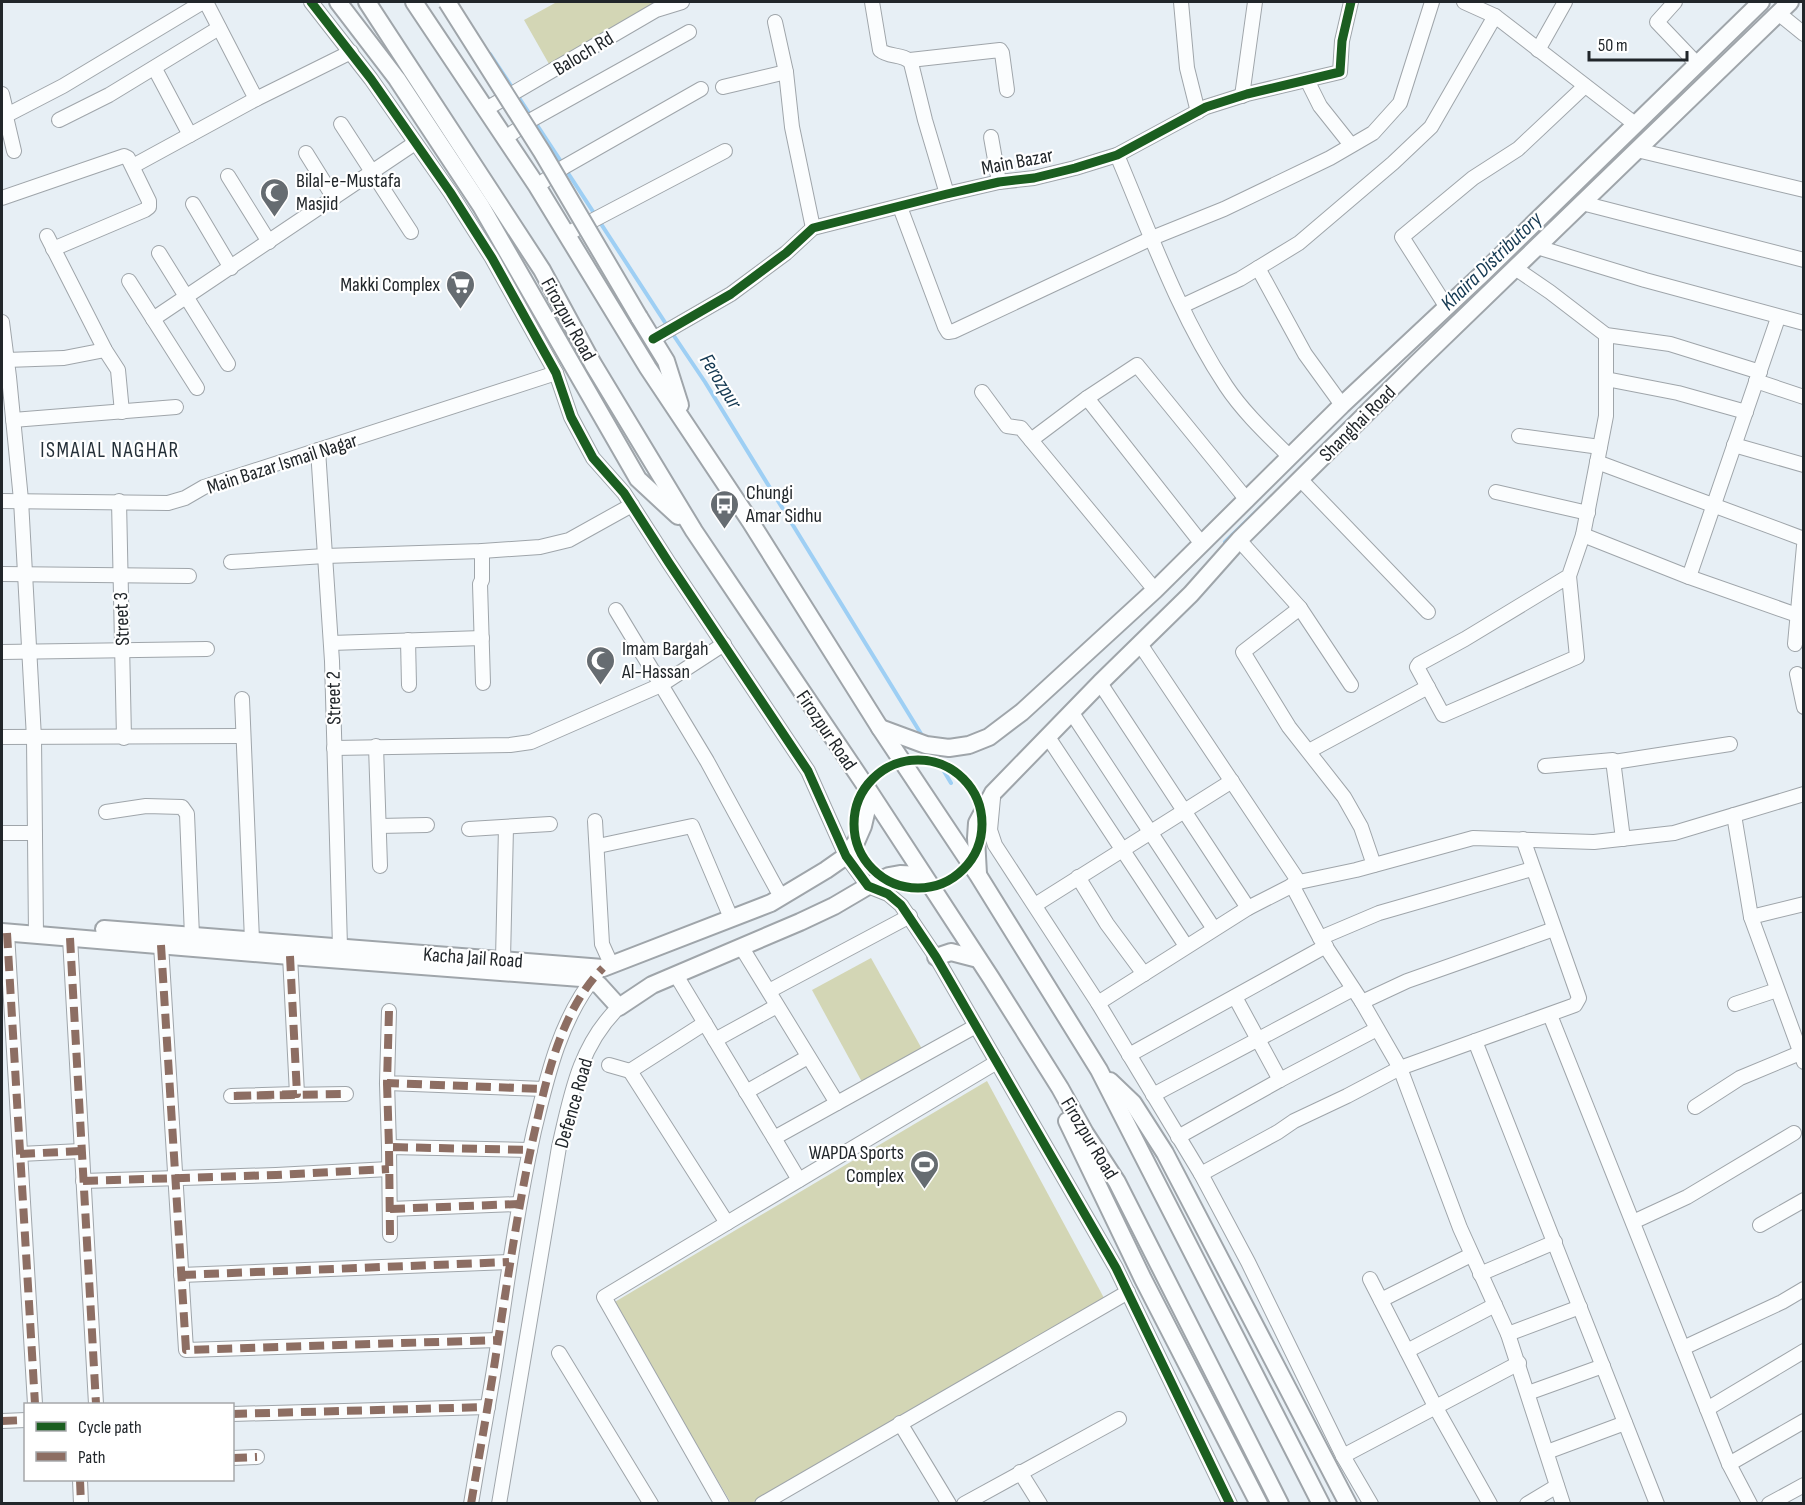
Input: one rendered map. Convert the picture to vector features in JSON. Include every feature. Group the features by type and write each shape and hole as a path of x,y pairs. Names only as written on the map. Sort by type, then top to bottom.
{"main road":[{"path":"338,2 397,79 475,197 638,479 694,531"},
{"name":"Firozpur Road","path":"367,2 542,270 593,364 694,531 867,788 1118,1182 1280,1503"},
{"name":"Firozpur Road","path":"414,2 537,186 686,426 750,521 880,728 978,875 1099,1070 1321,1503"},
{"path":"447,2 542,152 666,361 686,426"},
{"name":"Shanghai Road","path":"880,728 926,745 949,748 969,745 989,737 1022,712 1155,591 1342,405 1761,2"},
{"name":"Shanghai Road","path":"978,875 977,823 993,793 1191,594 1239,540 1300,479 1784,7"},
{"name":"Kacha Jail Road","path":"4,929 192,936 607,966 771,903 846,856 863,826 867,809 867,788"},
{"name":"Defence Road","path":"620,1007 652,985 742,948 834,906 867,886 900,873 923,875"},
{"path":"36,930 70,938 581,978 605,990 620,1007"},
{"path":"936,957 951,952 978,959"},
{"path":"1099,1070 1133,1103 1165,1153 1348,1503"},
{"path":"1060,1088 1062,1109 1143,1279 1259,1503"}],"street":[{"path":"5,120 203,2 208,6 256,99"},
{"path":"311,2 351,52 450,192 492,258 556,373 572,417 593,458 624,493 808,771 846,856 867,886 888,894 901,905 936,957 1116,1268 1229,1503"},
{"name":"Baloch Rd","path":"486,109 656,10 682,2"},
{"path":"872,2 880,50 886,54 910,60 1000,51 1008,90"},
{"path":"1182,2 1187,68 1198,111"},
{"path":"1242,96 1256,2"},
{"name":"Main Bazar","path":"653,339 731,294 786,253 813,228 999,182 1034,178 1117,155 1198,111 1242,96 1340,72 1342,40 1351,2"},
{"path":"900,207 948,332 1152,238 1224,209 1330,158 1373,133 1400,103 1432,2"},
{"path":"1464,2 1495,16 1635,124"},
{"path":"1538,50 1565,2"},
{"path":"1675,2 1657,22 1697,64"},
{"path":"1784,7 1803,34"},
{"path":"1182,306 1240,279 1299,243 1394,163 1431,127 1495,16"},
{"path":"775,22 786,72 792,127 813,228"},
{"path":"59,120 155,69 219,28"},
{"path":"505,138 533,119 689,32"},
{"path":"133,166 256,99 351,52"},
{"path":"910,60 947,194"},
{"path":"155,69 190,135"},
{"path":"723,87 786,72"},
{"path":"1307,80 1320,106 1351,145"},
{"path":"1446,306 1402,237 1473,178 1518,149 1585,86"},
{"path":"537,186 564,167 701,89"},
{"path":"2,94 5,120 14,151"},
{"path":"340,124 411,232"},
{"path":"991,137 999,182"},
{"path":"153,319 415,143"},
{"path":"1636,150 1803,190"},
{"path":"567,234 725,151"},
{"path":"306,153 334,198"},
{"path":"1117,155 1182,306 1202,345 1227,387 1254,422 1290,458"},
{"path":"2,198 124,156 133,166 149,201 149,207 50,243 105,350 118,370 123,412"},
{"path":"228,176 269,242"},
{"path":"1582,203 1803,260"},
{"path":"193,204 231,268"},
{"path":"1537,247 1645,280 1803,323"},
{"path":"159,253 228,364"},
{"path":"1258,268 1305,354 1342,405"},
{"path":"1515,268 1606,335 1670,344 1758,377 1803,397"},
{"path":"129,281 197,388"},
{"path":"1689,577 1778,318"},
{"path":"2,322 10,428 21,500 34,738 36,930"},
{"path":"1569,576 1419,664 1418,667 1441,713 1445,715 1577,657 1569,576 1583,535 1606,416 1606,335"},
{"path":"6,360 64,358 105,350"},
{"path":"1031,440 1087,398 1137,365 1141,367 1247,500"},
{"name":"Main Bazar Ismail Nagar","path":"2,501 168,503 185,498 204,487 556,373"},
{"path":"1606,379 1678,393 1746,412"},
{"path":"982,392 1007,426 1021,428 1155,591"},
{"path":"1087,398 1202,544"},
{"path":"10,428 176,407"},
{"path":"1519,436 1600,447"},
{"path":"1734,445 1803,465"},
{"name":"Street 2","path":"318,450 331,643 340,947"},
{"path":"1597,462 1803,539"},
{"path":"1300,479 1428,612"},
{"path":"1496,492 1588,513"},
{"name":"Street 3","path":"118,501 124,738"},
{"path":"231,562 325,555 482,551 540,547 569,540 632,505"},
{"path":"1583,535 1689,577 1797,615"},
{"path":"1239,540 1300,608 1351,686"},
{"path":"1795,644 1803,546"},
{"path":"482,551 480,584 483,683"},
{"path":"2,574 189,576"},
{"path":"1300,608 1243,652 1289,727 1344,797 1361,827 1374,865"},
{"path":"616,610 707,761 781,897"},
{"path":"331,643 482,638"},
{"path":"408,640 409,685"},
{"path":"334,748 510,745 531,742 661,685 724,644"},
{"path":"1140,644 1233,781 1295,883 1323,942 1362,1002 1400,1068 1460,1228 1519,1363 1563,1503"},
{"path":"2,652 207,649"},
{"path":"1797,674 1803,707"},
{"path":"1100,683 1248,908"},
{"path":"1309,752 1428,687"},
{"path":"242,699 252,940"},
{"path":"1072,713 1214,929"},
{"path":"2,738 242,736"},
{"path":"1048,737 1186,946"},
{"path":"1545,766 1611,759 1614,762 1730,744"},
{"path":"376,746 380,866"},
{"path":"1614,762 1623,839"},
{"path":"1035,906 1233,781"},
{"path":"993,793 990,830 995,845 1098,1003 1201,1174 1248,1262 1343,1456 1371,1503"},
{"path":"1098,1003 1248,908 1295,883 1374,865 1473,838 1594,842 1674,833 1803,794"},
{"path":"106,812 146,806 185,808 192,936"},
{"path":"1695,1107 1740,1078 1802,1058 1751,917 1734,815"},
{"path":"471,1503 519,1203 544,1089 566,1025 591,981 607,966 602,944 595,821"},
{"path":"469,829 550,824"},
{"path":"379,826 427,825"},
{"path":"598,846 692,825 731,918"},
{"path":"503,959 506,827"},
{"path":"2,833 35,833"},
{"path":"1201,1174 1294,1121 1400,1068 1575,1005 1579,999 1523,839"},
{"path":"1129,1055 1235,996 1323,942 1379,913 1532,869"},
{"path":"1078,877 1107,924 1144,974"},
{"path":"1751,917 1803,904"},
{"path":"769,991 910,916"},
{"path":"4,929 8,1062 20,1154 35,1403"},
{"path":"1362,1002 1407,981 1554,929"},
{"path":"70,938 96,1403"},
{"path":"161,945 186,1350 498,1340"},
{"path":"742,948 837,1103"},
{"path":"290,956 297,1094 231,1096 346,1095"},
{"path":"676,975 799,1180"},
{"path":"1153,1095 1353,989"},
{"path":"1735,1004 1777,990"},
{"path":"1235,996 1280,1080"},
{"path":"715,1040 777,1006"},
{"name":"Defence Road","path":"499,1503 559,1147 572,1092 580,1065 594,1038 620,1007"},
{"path":"389,1011 387,1083 390,1235"},
{"path":"1550,1015 1729,1464 1750,1503"},
{"path":"630,1071 705,1023"},
{"path":"774,1138 976,1026"},
{"path":"1178,1137 1377,1029"},
{"path":"1475,1041 1657,1503"},
{"path":"746,1092 808,1057"},
{"path":"722,1503 604,1297 997,1062"},
{"path":"609,1065 630,1071 727,1222"},
{"path":"387,1083 544,1089"},
{"path":"1633,1222 1687,1197 1794,1133"},
{"path":"389,1147 530,1150"},
{"path":"20,1154 81,1151"},
{"path":"83,1181 389,1169"},
{"path":"1760,1225 1803,1200"},
{"path":"390,1209 519,1203"},
{"path":"1480,1274 1555,1242"},
{"path":"1381,1300 1471,1255"},
{"path":"182,1275 509,1262"},
{"path":"1370,1279 1436,1408 1490,1503"},
{"path":"1683,1348 1782,1302 1803,1289"},
{"path":"762,1503 1128,1292"},
{"path":"1407,1351 1494,1305"},
{"path":"1508,1334 1580,1307"},
{"path":"1707,1409 1803,1351"},
{"path":"560,1353 651,1503"},
{"path":"1343,1456 1519,1363"},
{"path":"1528,1393 1603,1366"},
{"path":"234,1414 488,1407"},
{"path":"964,1503 1119,1419"},
{"path":"2,1421 24,1420"},
{"path":"1729,1464 1803,1420"},
{"path":"1547,1452 1625,1423"},
{"path":"900,1424 949,1503"},
{"path":"234,1458 258,1457"},
{"path":"1020,1472 1040,1503"},
{"path":"80,1481 81,1503"},
{"path":"1769,1503 1803,1485"},
{"path":"1527,1503 1557,1486"}],"green space":[{"path":"554,2 665,2 658,3 549,64 524,20"},
{"path":"871,958 922,1049 862,1082 812,990"},
{"name":"WAPDA Sports Complex","path":"987,1081 1104,1298 750,1504 731,1503 613,1303"}],"waterway":[{"name":"Ferozpur","path":"490,54 531,116"},
{"name":"Ferozpur","path":"535,122 562,163"},
{"name":"Ferozpur","path":"566,170 668,327"},
{"name":"Ferozpur","path":"672,333 705,382 923,737"},
{"name":"Khaira Distributory","path":"1225,542 1261,507"},
{"name":"Ferozpur","path":"932,751 951,783"}],"marked path":[{"path":"7,933 35,1403"},
{"path":"70,938 96,1403"},
{"path":"161,945 186,1350 498,1340"},
{"path":"290,956 297,1094 231,1096 346,1094"},
{"path":"471,1504 519,1209 545,1087 567,1023 589,984 603,968"},
{"path":"389,1011 387,1083 544,1089"},
{"path":"387,1083 389,1147"},
{"path":"390,1235 389,1147 530,1150"},
{"path":"20,1154 81,1151"},
{"path":"83,1181 389,1169"},
{"path":"390,1209 519,1204"},
{"path":"181,1275 509,1262"},
{"path":"234,1414 488,1407"},
{"path":"2,1421 24,1420"},
{"path":"234,1458 257,1457"},
{"path":"80,1481 81,1504"}],"cycle path":[{"path":"311,2 371,79 450,192 492,258 556,373 571,417 593,458 624,493 808,771 846,856 868,886 888,894 901,905 936,957 1116,1268 1230,1504"},
{"path":"653,339 731,294 786,253 813,228 999,182 1034,178 1075,168 1117,155 1206,107 1247,94 1340,72 1342,41 1351,2"},
{"path":"918,760 943,765 963,779 977,799 982,824 977,849 963,869 943,883 918,888 893,883 873,869 859,849 854,824 859,799 873,779 893,765 918,760"}],"place":[{"name":"Bilal-e-Mustafa Masjid","path":"275,218"},
{"name":"Makki Complex","path":"461,310"},
{"name":"Chungi Amar Sidhu","path":"725,530"},
{"name":"Imam Bargah Al-Hassan","path":"601,686"},
{"name":"WAPDA Sports Complex","path":"925,1190"}],"district":[{"name":"ISMAIAL NAGHAR","path":"110,450"}]}
